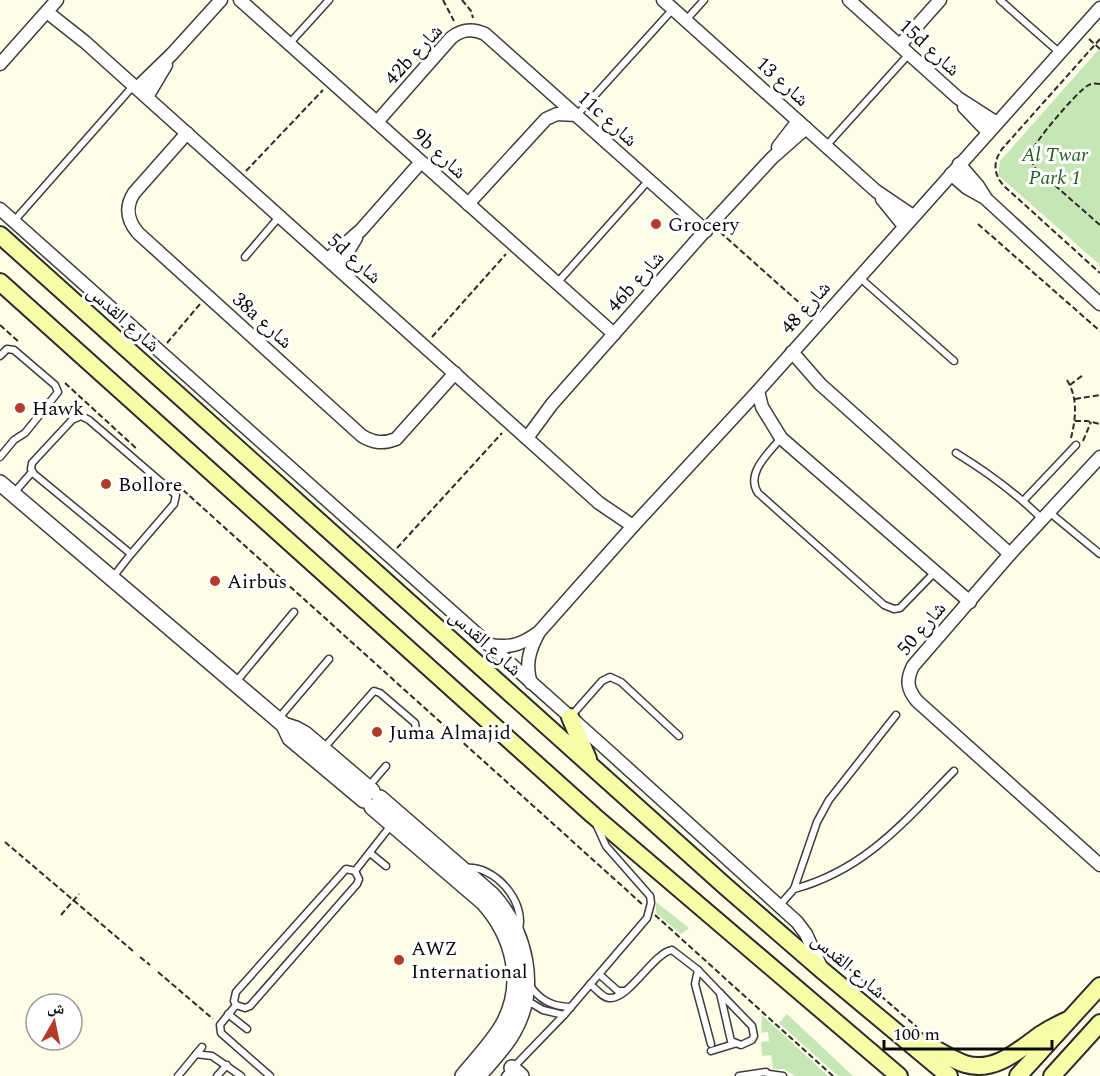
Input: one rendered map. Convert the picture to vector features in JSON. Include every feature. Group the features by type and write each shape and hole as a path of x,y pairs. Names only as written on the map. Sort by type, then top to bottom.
{"main road":[{"name":"شارع القدس","path":"0,235 823,971 912,1033 949,1076"},
{"path":"0,282 594,816 886,1070 899,1076"},
{"path":"570,717 589,763"},
{"path":"1018,1076 1100,986"},
{"path":"912,1033 963,1064 986,1066 1003,1061 1042,1034 1066,1023"},
{"path":"1030,1076 1056,1045 1066,1023"},
{"path":"1052,1076 1100,1023"},
{"path":"1066,1076 1077,1061 1079,1046"}],"street":[{"path":"139,90 220,0"},
{"name":"9b شارع","path":"240,0 614,334"},
{"name":"شارع 13","path":"663,0 876,191 913,216"},
{"name":"15d شارع","path":"849,0 958,98 988,132"},
{"path":"904,50 940,0"},
{"path":"0,64 52,6"},
{"name":"5d شارع","path":"52,6 85,42 599,503 611,518 630,530"},
{"name":"شارع 48","path":"532,684 528,663 529,652 539,632 1100,8"},
{"name":"11c شارع","path":"473,32 577,115 649,180 708,227"},
{"name":"42b شارع","path":"377,122 451,38 473,32"},
{"name":"15d شارع","path":"958,98 997,123"},
{"path":"468,204 546,119 557,114 577,115"},
{"name":"46b شارع","path":"519,431 552,404 772,158 779,145 802,125"},
{"name":"38a شارع","path":"187,133 134,193 128,205 131,223 138,233 362,436 375,442 389,442 401,435 454,373"},
{"path":"328,259 361,230 421,162"},
{"path":"955,169 978,186 985,198 1100,304"},
{"name":"شارع 13","path":"876,191 904,226"},
{"path":"0,209 779,906 806,934 823,971"},
{"path":"338,268 361,230"},
{"path":"788,356 1010,554"},
{"path":"758,391 762,407 781,438 970,602"},
{"name":"شارع 50","path":"1100,457 1010,554 913,666 908,675 907,684 911,693 1100,865"},
{"path":"0,483 281,723 290,738 371,797"},
{"name":"شارع 48","path":"487,644 510,647 520,644 539,632"},
{"path":"281,723 301,731 323,749 495,914 510,944 515,978 509,1011 493,1040 463,1076"},
{"path":"396,819 463,869 504,907 518,932 525,959 526,980 521,1015 513,1032 478,1076"}],"lane":[{"path":"289,44 329,0"},
{"path":"686,20 704,0"},
{"path":"1000,0 1060,53"},
{"path":"577,115 673,9"},
{"path":"826,146 904,50"},
{"path":"14,221 139,90"},
{"path":"556,283 649,180"},
{"path":"245,257 280,216"},
{"path":"859,277 954,361"},
{"path":"0,356 7,349 14,351 55,385 58,392 26,433 14,440 0,457"},
{"path":"13,494 32,472 32,463 72,420 81,417 90,420 176,495 174,504 112,578"},
{"path":"781,438 754,474 753,481 758,494 884,605 894,609 900,608 935,572"},
{"path":"1024,500 1076,445"},
{"path":"956,453 1100,554"},
{"path":"32,472 132,555"},
{"path":"235,683 294,612"},
{"path":"281,723 328,660"},
{"path":"570,717 602,681 610,677 621,681 679,736"},
{"path":"323,749 374,691 380,693 415,723 416,729 410,737"},
{"path":"779,906 794,889 822,812 896,715"},
{"path":"371,797 386,766"},
{"path":"794,889 834,875 874,849 954,771"},
{"path":"512,1073 647,918 650,911 650,896 606,846 594,816"},
{"path":"355,871 396,819"},
{"path":"370,853 386,866"},
{"path":"236,1005 234,996 236,992 342,872 346,869 355,871"},
{"path":"236,1005 245,1008 250,1006 357,884 359,879 355,871"},
{"path":"590,984 609,998 624,991 667,951 672,950 698,970 754,1030 752,1040 741,1046 734,1044 711,1047 695,984 698,970"},
{"path":"599,974 618,991 624,991"},
{"path":"526,980 533,991 549,1004 571,1007"},
{"path":"720,993 729,1037 734,1044"},
{"path":"525,999 543,1010 564,1015"},
{"path":"236,1005 220,1025 221,1033 270,1076"},
{"path":"228,1014 247,1029"},
{"path":"178,1076 202,1047"},
{"path":"196,1054 212,1056 241,1076"},
{"path":"217,1076 227,1065"},
{"path":"739,1076 761,1072 783,1076"}],"path":[{"path":"443,0 449,13 473,32"},
{"path":"462,0 471,11 474,21 473,32"},
{"path":"1080,30 1100,49"},
{"path":"1100,39 1002,149 995,164 995,172 1004,186 1100,273"},
{"path":"238,179 331,81"},
{"path":"1100,84 1094,83 1083,89 1035,143 1030,155 1034,167 1100,225"},
{"path":"978,224 1100,331"},
{"path":"708,227 820,321"},
{"path":"424,346 514,245"},
{"path":"159,352 208,296"},
{"path":"0,325 27,349"},
{"path":"1070,385 1083,375"},
{"path":"1067,380 1075,399 1075,421 1070,444 1076,445 1083,441 1091,422"},
{"path":"62,381 142,453"},
{"path":"1075,399 1100,395"},
{"path":"1075,421 1100,424"},
{"path":"389,557 519,431"},
{"path":"178,486 833,1076"},
{"path":"5,842 133,951"},
{"path":"61,915 79,894"},
{"path":"821,944 912,1033"},
{"path":"140,957 150,965"},
{"path":"158,972 220,1025"}],"green space":[{"name":"Al Twar Park 1","path":"1100,48 1100,265 998,175 1000,161"},
{"path":"656,902 689,928 681,934 656,913"},
{"path":"787,1014 853,1076 838,1076 779,1023"},
{"path":"762,1015 828,1076 795,1076 784,1069 773,1069 771,1055 762,1056 761,1042 769,1041 768,1032 761,1033"}],"place":[{"name":"Grocery","path":"656,224"},
{"name":"Hawk","path":"20,408"},
{"name":"Bollore","path":"106,484"},
{"name":"Airbus","path":"215,581"},
{"name":"Juma Almajid","path":"377,732"},
{"name":"AWZ International","path":"399,960"}]}
